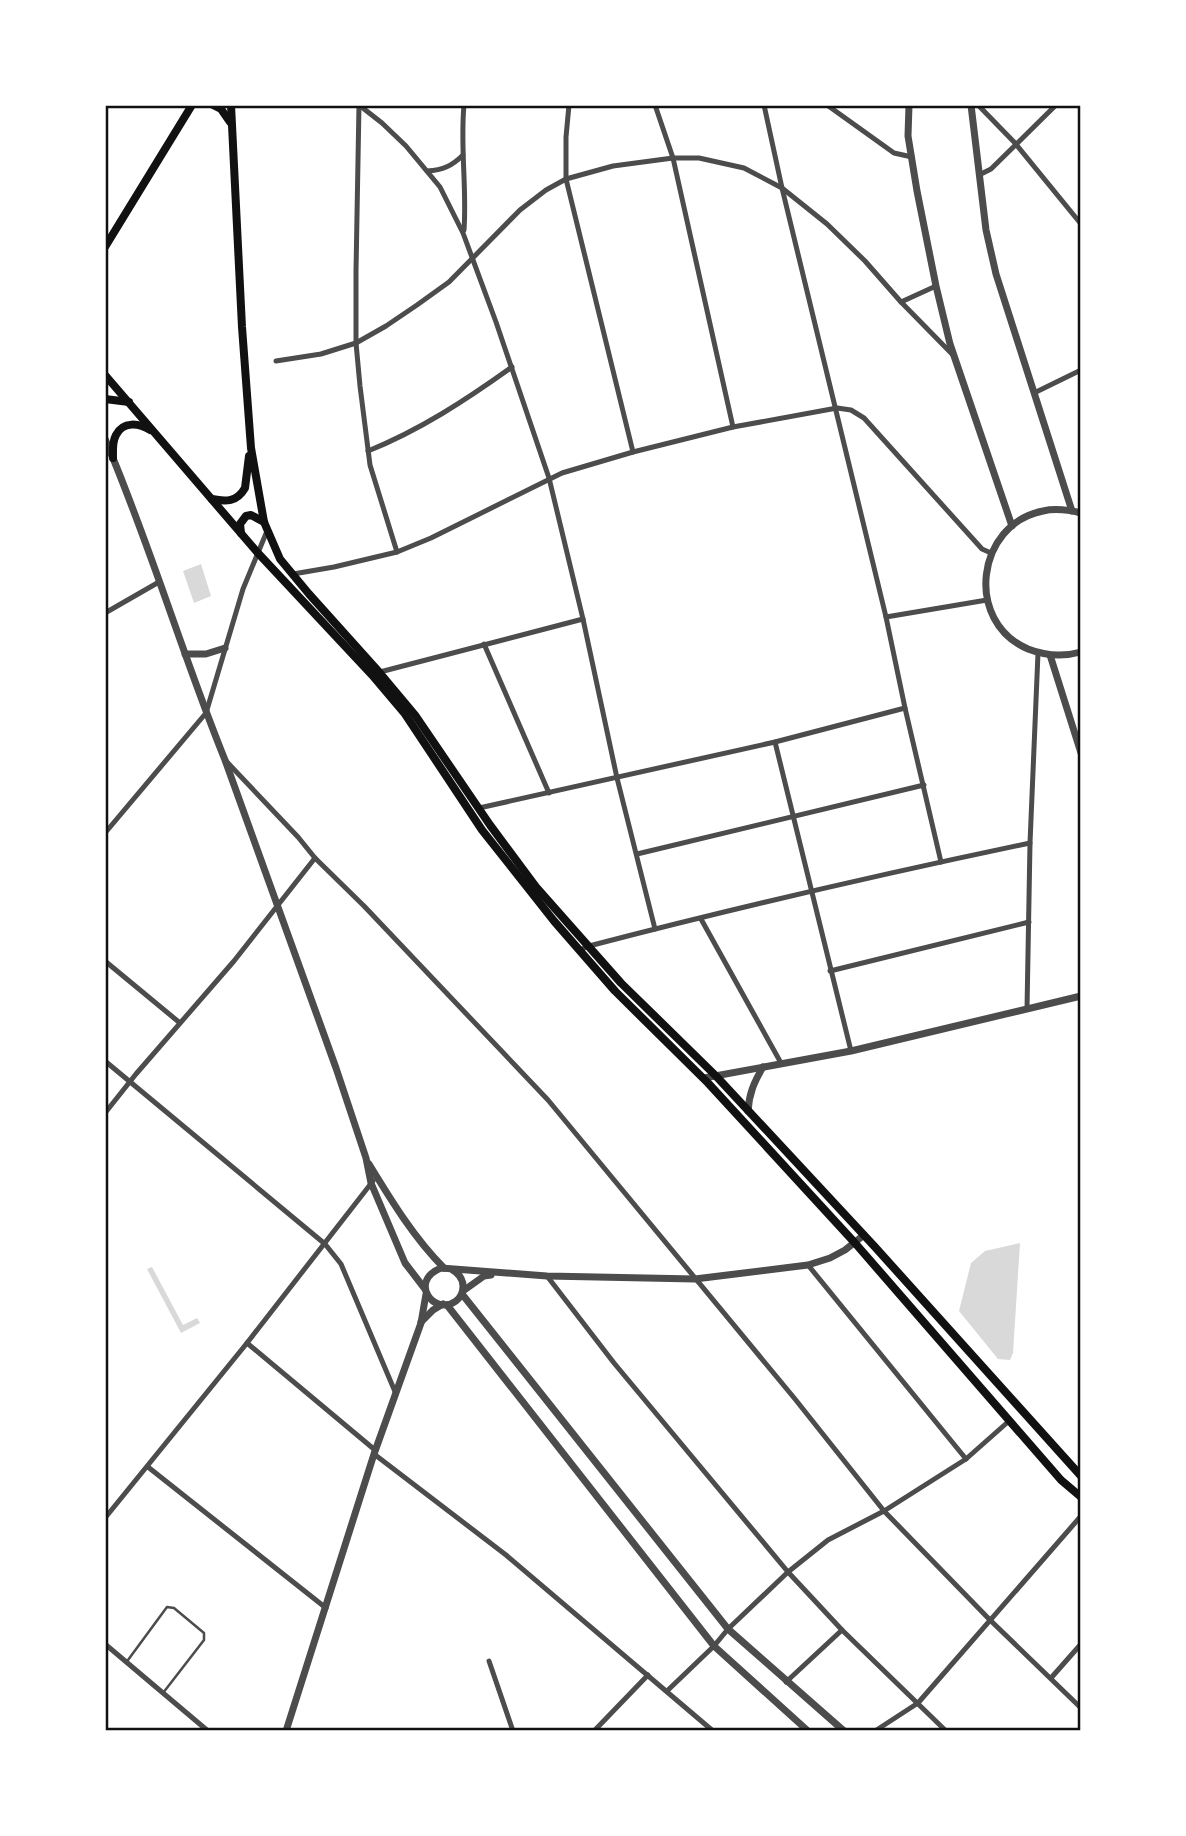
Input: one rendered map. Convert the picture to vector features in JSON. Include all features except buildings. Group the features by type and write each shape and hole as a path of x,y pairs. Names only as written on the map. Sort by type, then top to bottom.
{"main road":[{"path":"213,105 221,109 232,125"},
{"path":"231,105 251,448 265,526 280,559 375,673 417,730 469,812 523,883 615,991 704,1078 855,1243 1061,1480 1081,1497"},
{"path":"105,247 193,106"},
{"path":"105,375 257,552 415,715 521,869 589,946 638,1001 716,1076 864,1235 1081,1476"},
{"path":"105,399 129,402"},
{"path":"113,458 116,433 122,428 130,425 144,426 157,435"},
{"path":"212,499 228,501 242,493 251,448"},
{"path":"241,533 240,524 246,516 251,515 265,526"}],"street":[{"path":"359,105 406,146 440,187 463,233 512,367 549,478 617,778 655,929"},
{"path":"359,105 356,343 368,451 397,552"},
{"path":"463,233 466,202 464,105"},
{"path":"569,105 566,179 632,452"},
{"path":"656,105 673,158 733,427"},
{"path":"764,105 886,617 941,862"},
{"path":"827,105 894,153 912,157"},
{"path":"909,105 908,136 936,286 954,356 1012,526"},
{"path":"971,105 986,230 996,274 1072,511"},
{"path":"978,105 1016,143 1081,223"},
{"path":"979,176 991,169 1056,105"},
{"path":"427,171 452,165 463,155"},
{"path":"276,361 321,354 356,343 417,305 449,282 520,210 566,179 614,166 673,158 699,158 744,168 782,188 827,224 954,356"},
{"path":"901,302 936,286"},
{"path":"368,451 393,441 454,407 512,367"},
{"path":"1034,393 1081,370"},
{"path":"293,574 397,552 471,519 549,478 632,452 733,427 837,408 851,410 864,418 982,549 991,553"},
{"path":"105,439 336,1068 384,1217 405,1264 433,1302 445,1305 713,1646 808,1731"},
{"path":"1081,513 1063,509 1043,510 1024,517 999,540 991,553 985,576 987,600 996,621 1011,639 1038,653 1070,655 1081,652"},
{"path":"105,833 206,713 265,526"},
{"path":"105,613 159,582"},
{"path":"886,617 987,600"},
{"path":"375,673 583,619"},
{"path":"484,644 549,793"},
{"path":"185,654 206,654 225,648"},
{"path":"1027,1009 1030,843 1038,653"},
{"path":"1050,655 1081,753"},
{"path":"469,812 775,742 905,708"},
{"path":"775,742 851,1051"},
{"path":"225,760 315,858 548,1100 884,1511 990,1620 1081,1708"},
{"path":"637,854 924,785"},
{"path":"580,950 655,929 1030,843"},
{"path":"105,1113 234,961 315,858"},
{"path":"701,919 781,1063"},
{"path":"830,971 1029,922"},
{"path":"105,961 180,1023"},
{"path":"704,1078 851,1051 1081,996"},
{"path":"105,1061 325,1244 341,1264 396,1394"},
{"path":"748,1111 752,1087 763,1068"},
{"path":"105,1518 247,1343 374,1180"},
{"path":"374,1180 435,1258 462,1278 462,1292 728,1629 844,1731"},
{"path":"384,1217 397,1208"},
{"path":"286,1731 375,1452 421,1323 426,1281 435,1270 448,1268 547,1276 695,1279 808,1265 830,1258 864,1235"},
{"path":"808,1265 966,1459"},
{"path":"421,1323 433,1310 457,1300 462,1292 484,1276 506,1272"},
{"path":"547,1276 614,1363 788,1572 842,1630 946,1731"},
{"path":"247,1343 375,1452 506,1555 713,1731"},
{"path":"667,1691 788,1572 828,1540 884,1511 966,1459 1009,1421"},
{"path":"148,1467 326,1608"},
{"path":"875,1731 918,1703 1081,1516"},
{"path":"786,1682 842,1630"},
{"path":"105,1644 208,1731"},
{"path":"1051,1678 1081,1644"},
{"path":"489,1661 513,1731"},
{"path":"594,1731 649,1675"}],"lane":[{"path":"127,1662 167,1608 174,1608 204,1633 205,1638 163,1693"}],"shaded area":[{"path":"201,564 211,596 194,603 183,571"},
{"path":"1020,1243 1013,1353 1010,1360 998,1359 959,1311 971,1263 985,1251"},
{"path":"152,1267 183,1325 197,1318 200,1323 181,1333 147,1269"}]}
